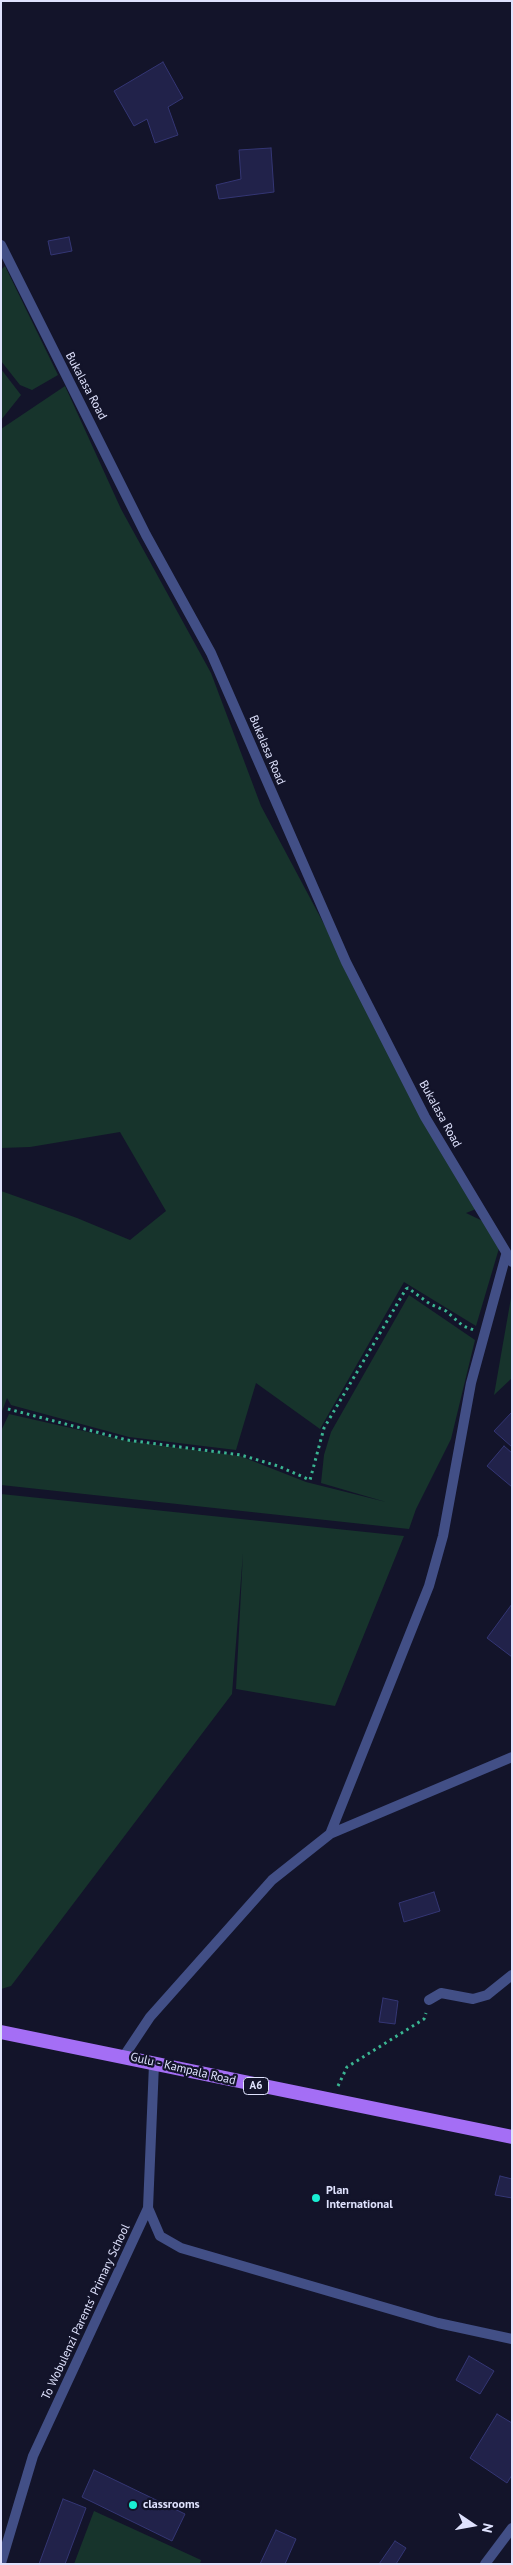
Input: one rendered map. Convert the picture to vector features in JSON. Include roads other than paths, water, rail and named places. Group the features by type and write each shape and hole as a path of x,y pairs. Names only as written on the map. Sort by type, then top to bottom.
{"main road":[{"name":"Gulu - Kampala Road","path":"1,2032 512,2137"}],"street":[{"name":"Bukalasa Road","path":"1,245 146,534 211,653 346,962 426,1117 509,1259"},
{"path":"330,1834 429,1586 443,1536 471,1382 484,1334 509,1259"},
{"path":"124,2056 150,2017 272,1880 330,1834 512,1757"},
{"path":"430,2000 440,1993 473,1999 487,1995 512,1975"},
{"name":"To Wobulenzi Parents' Primary School","path":"1,2563 36,2449 148,2208 154,2064"},
{"path":"148,2208 160,2236 181,2248 409,2315 512,2339"},
{"path":"485,2564 512,2528"}],"place":[{"name":"Plan International","path":"316,2198"},
{"name":"classrooms","path":"133,2505"}]}
